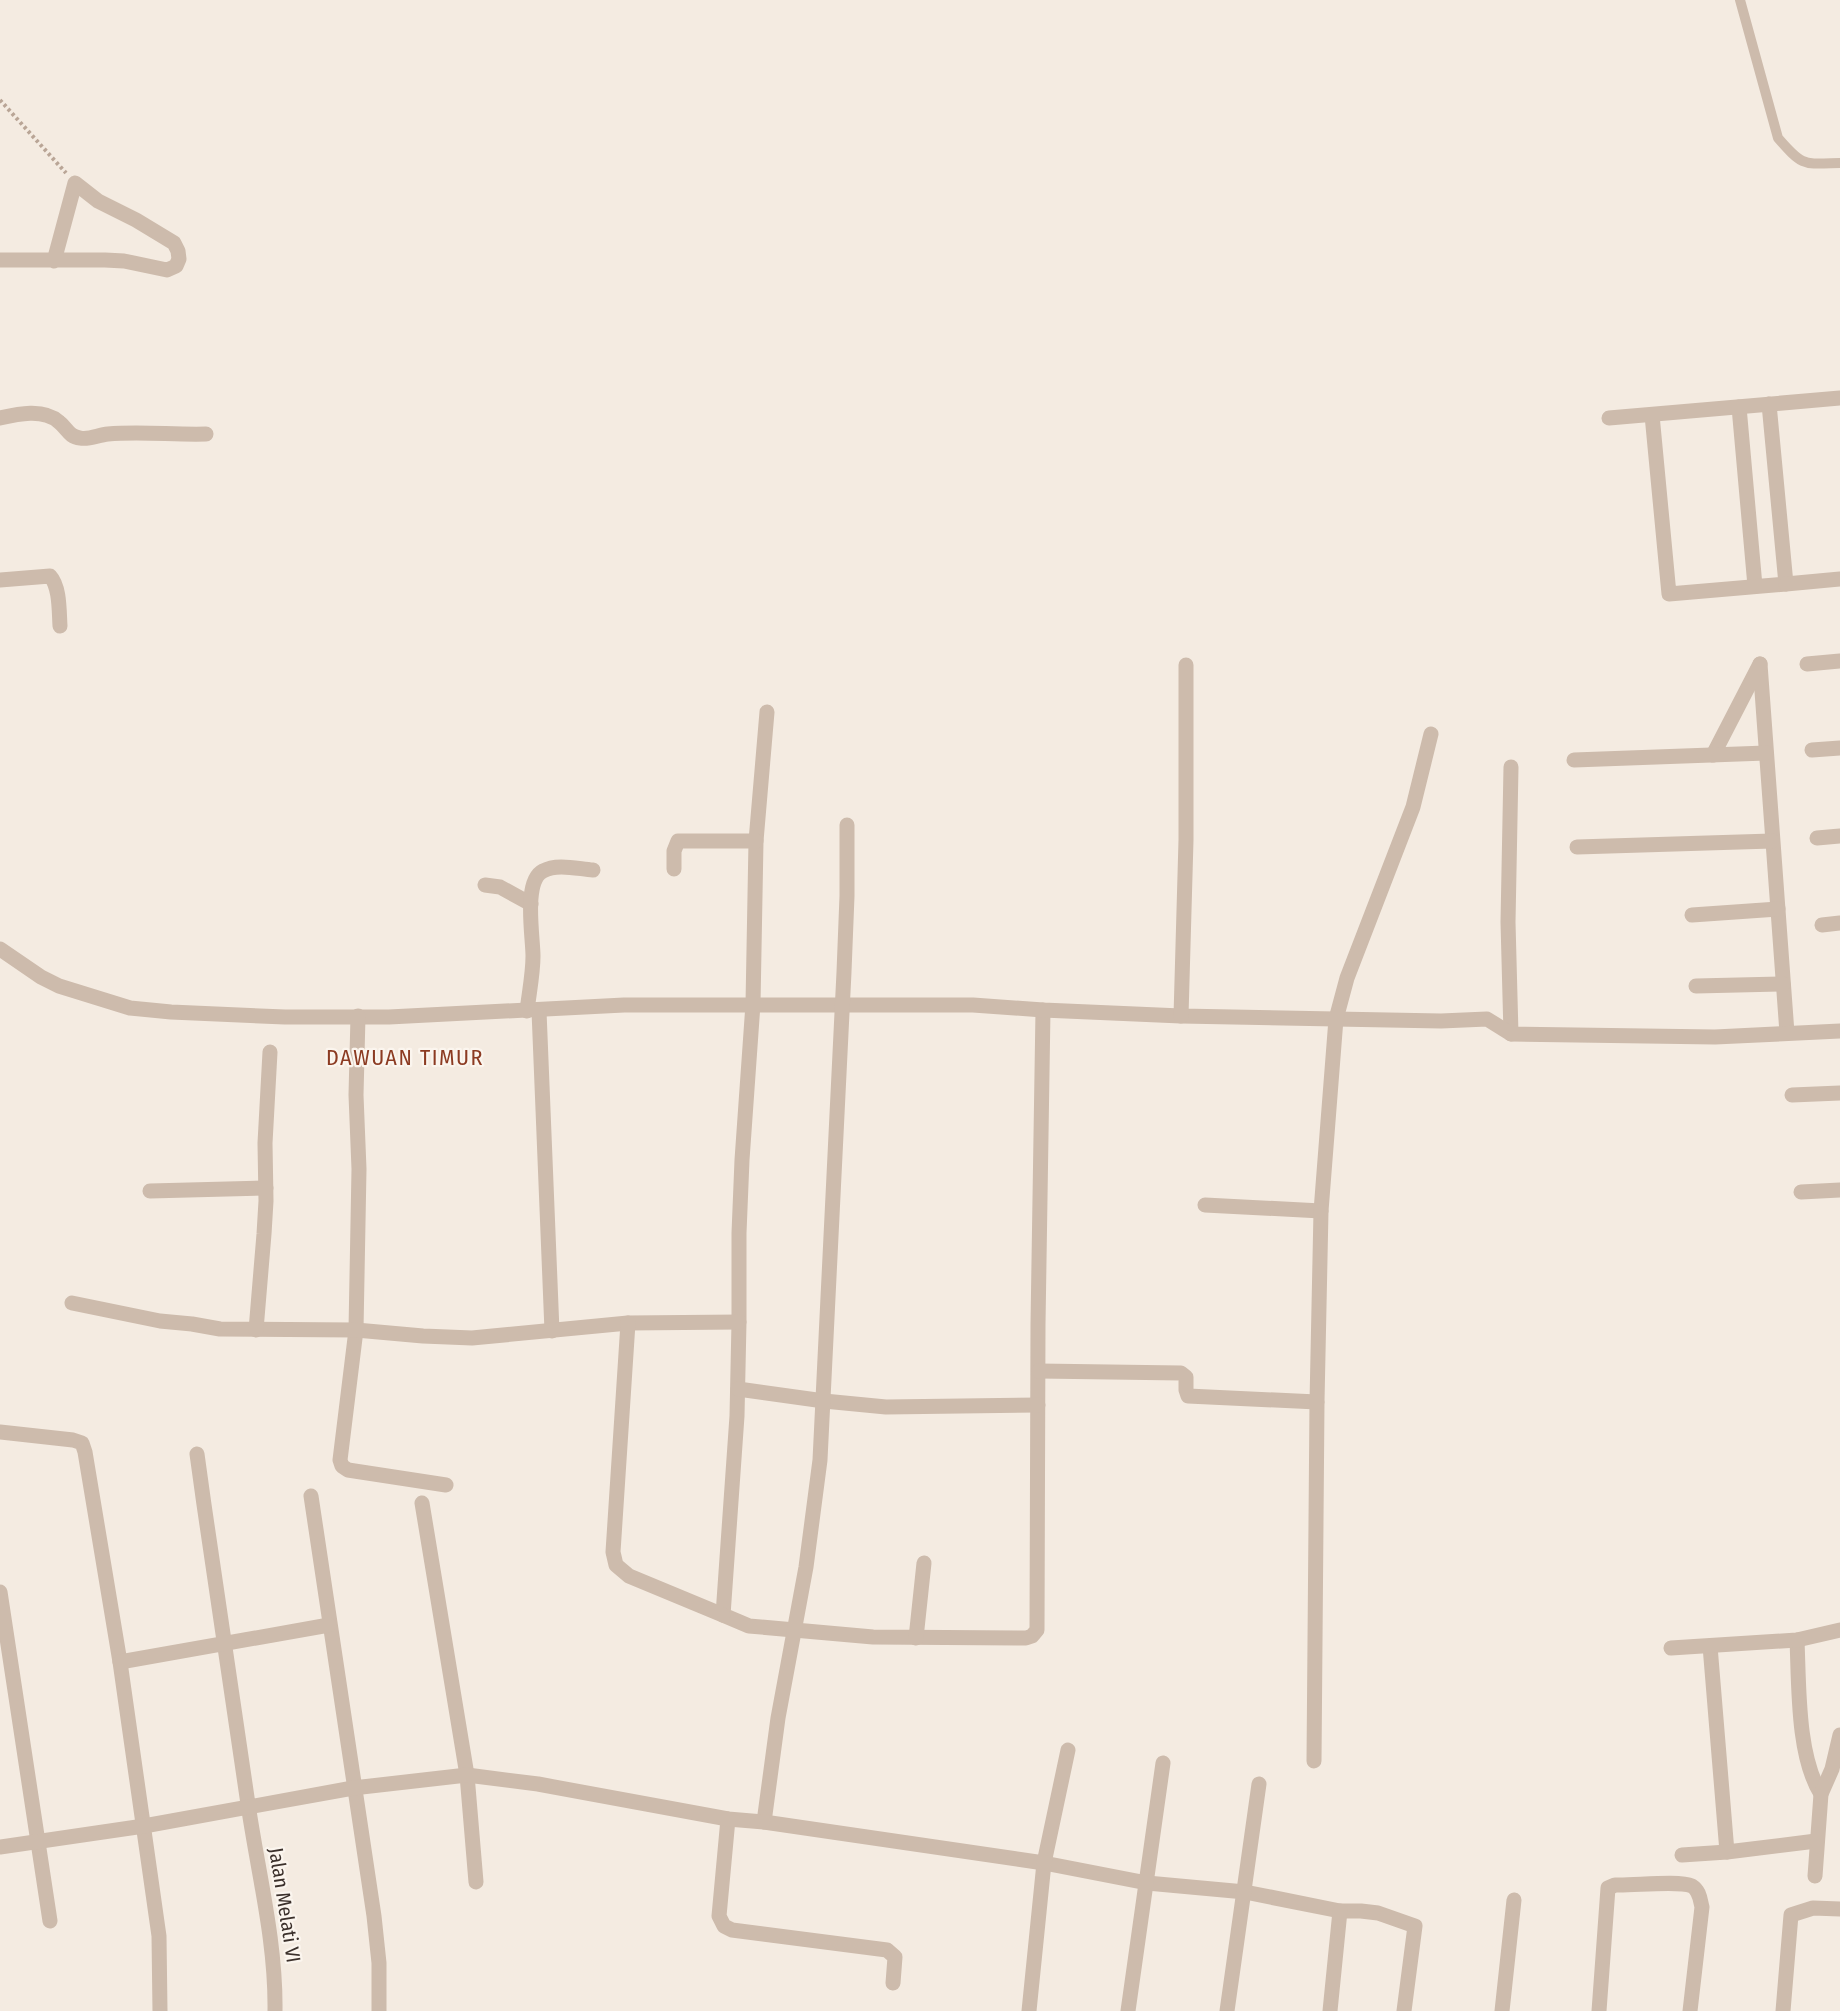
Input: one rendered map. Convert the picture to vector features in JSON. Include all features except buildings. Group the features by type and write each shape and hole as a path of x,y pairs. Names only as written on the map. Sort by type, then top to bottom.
{"street":[{"path":"0,260 54,261 124,261 167,270 176,266 179,259 174,243 98,201 75,183 54,261"},
{"path":"1609,418 1840,398"},
{"path":"1769,404 1786,584"},
{"path":"1739,407 1755,586"},
{"path":"0,418 30,413 51,417 58,421 70,435 86,439 108,434 206,434"},
{"path":"1652,415 1669,594 1840,579"},
{"path":"0,580 48,576 53,578 60,626"},
{"path":"1807,664 1840,661"},
{"path":"1713,755 1760,664 1787,1033"},
{"path":"1181,1016 1186,840 1186,665"},
{"path":"723,1615 738,1389 739,1233 753,1004 756,841 767,712"},
{"path":"1314,1761 1321,1211 1336,1019 1347,978 1413,807 1431,734"},
{"path":"1812,750 1840,748"},
{"path":"1574,760 1766,753"},
{"path":"1511,767 1508,921 1511,1034"},
{"path":"764,1822 778,1718 796,1630 820,1461 847,896 847,825"},
{"path":"1817,838 1840,836"},
{"path":"674,869 674,851 678,841 756,841"},
{"path":"1577,847 1772,841"},
{"path":"552,1330 533,1011 531,904 534,882 540,872 554,867 593,870"},
{"path":"485,885 500,887 531,904"},
{"path":"1692,915 1778,909"},
{"path":"1822,925 1840,923"},
{"path":"0,949 58,986 130,1008 226,1015 389,1017 624,1005 973,1005 1043,1011 1181,1016 1441,1021 1487,1019 1511,1034 1715,1036 1787,1033 1788,1035 1840,1031"},
{"path":"1696,986 1783,984"},
{"path":"628,1323 613,1552 616,1565 629,1576 749,1626 873,1637 1026,1638 1032,1636 1037,1630 1043,1011"},
{"path":"358,1016 356,1330 339,1455 342,1466 348,1470 446,1485"},
{"path":"256,1330 264,1234 265,1143 270,1052"},
{"path":"1792,1095 1840,1093"},
{"path":"150,1191 266,1188"},
{"path":"1800,1192 1840,1190"},
{"path":"1205,1205 1321,1211"},
{"path":"72,1303 160,1322 220,1329 356,1330 472,1338 628,1323 740,1322"},
{"path":"1039,1371 1181,1373 1186,1377 1188,1396 1317,1402"},
{"path":"738,1389 886,1407 1038,1405"},
{"path":"0,1432 61,1438 82,1443 86,1452 120,1662 159,1936 160,2011"},
{"name":"Jalan Melati VI","path":"197,1454 223,1643 270,1942 274,1971 275,2011"},
{"path":"311,1496 374,1917 379,1963 379,2011"},
{"path":"422,1503 467,1775 476,1882"},
{"path":"916,1638 924,1563"},
{"path":"0,1592 50,1921"},
{"path":"120,1662 329,1625"},
{"path":"1671,1648 1797,1640 1840,1630"},
{"path":"1797,1640 1804,1739 1809,1771 1821,1794"},
{"path":"1710,1646 1727,1852"},
{"path":"1815,1876 1821,1794 1832,1769 1840,1735"},
{"path":"1029,2011 1044,1863 1068,1750"},
{"path":"1128,2011 1163,1763"},
{"path":"0,1847 144,1826 353,1788 467,1775 538,1784 728,1819 764,1822 1044,1863 1147,1883 1245,1892 1340,1911 1377,1913 1415,1926 1404,2011"},
{"path":"1227,2011 1259,1784"},
{"path":"728,1819 719,1916 724,1926 732,1930 887,1950 895,1957 893,1983"},
{"path":"1682,1855 1816,1841"},
{"path":"1599,2011 1608,1888 1615,1885 1677,1884 1692,1886 1699,1893 1702,1907 1690,2011"},
{"path":"1503,2011 1514,1900"},
{"path":"1783,2011 1791,1915 1803,1909 1840,1909"},
{"path":"1330,2011 1340,1911"}],"lane":[{"path":"1740,0 1778,138 1804,164 1840,163"}],"path":[{"path":"0,100 75,183"}],"district":[{"name":"DAWUAN TIMUR","path":"405,1057"}]}
